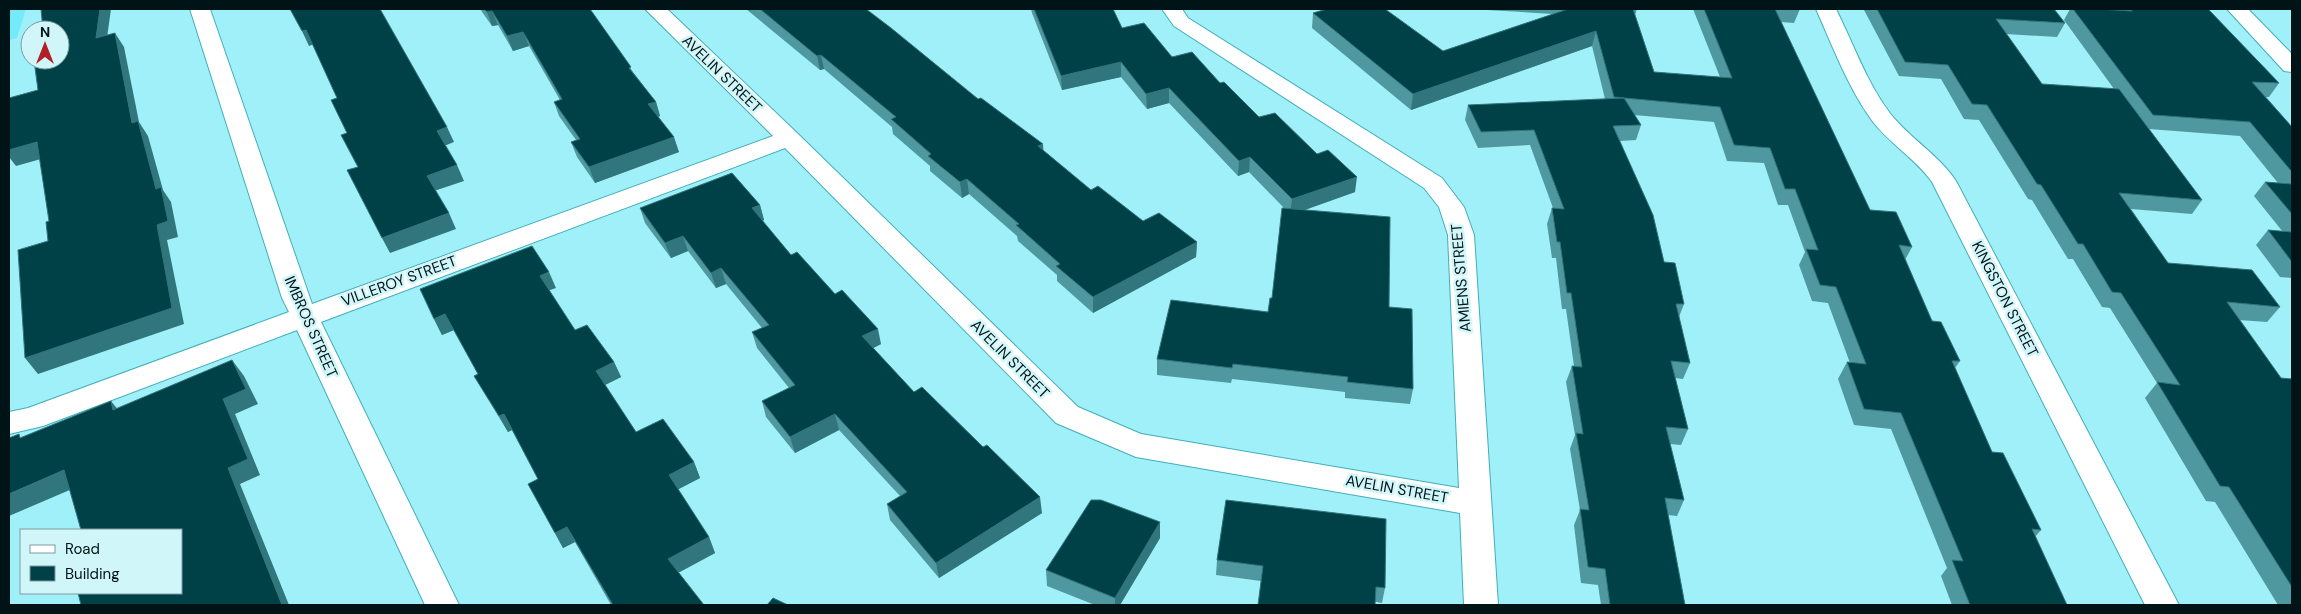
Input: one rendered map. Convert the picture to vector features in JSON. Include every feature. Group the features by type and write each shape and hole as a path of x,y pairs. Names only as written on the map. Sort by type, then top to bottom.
{"street":[{"name":"IMBROS STREET","path":"200,9 296,298 442,605"},
{"name":"AVELIN STREET","path":"655,9 789,138 1067,415 1136,445 1474,503"},
{"name":"AMIENS STREET","path":"1172,9 1181,22 1433,183 1446,196 1454,210 1461,235 1481,605"},
{"name":"KINGSTON STREET","path":"1826,9 1878,112 1890,126 1929,161 1944,181 2162,605"},
{"path":"2237,9 2292,66"},
{"name":"VILLEROY STREET","path":"9,423 32,418 789,138"}],"shaded area":[{"path":"9,9 26,9 23,20 20,20 17,38 9,40"}],"building":[{"path":"41,9 100,9 96,38 115,33 132,123 138,121 156,189 161,187 168,221 157,225 172,308 25,358 18,250 48,241 46,222 49,221 37,142 9,150 9,98 38,90 35,70 70,70 70,20 42,20"},
{"path":"290,9 380,9 447,127 437,131 457,165 427,176 449,213 382,238 347,170 358,167 341,135 347,133 331,100 337,98 306,30 302,31"},
{"path":"484,9 590,9 631,67 629,68 656,102 648,104 674,137 589,167 571,142 580,139 554,102 562,99 523,32 507,36 492,11 487,12"},
{"path":"760,9 866,9 978,99 981,98 1043,144 1038,146 1091,190 1098,186 1143,221 1159,213 1197,242 1093,297 1056,266 1060,264 1016,225 1019,224 967,179 960,182 928,156 931,154 891,119 896,117 821,55 817,56"},
{"path":"1034,9 1113,9 1122,28 1144,23 1172,57 1192,52 1220,83 1224,82 1259,117 1275,113 1317,154 1328,150 1357,177 1292,199 1250,157 1239,161 1169,88 1146,94 1121,62 1061,76"},
{"path":"1327,9 1385,9 1443,51 1568,9 1633,9 1654,72 1732,78 1704,9 1775,9 1870,210 1896,212 1912,247 1899,245 1932,321 1941,322 1960,361 1952,361 1992,452 2003,453 2041,530 2032,529 2067,605 1970,605 1952,560 1963,561 1901,413 1864,409 1847,362 1866,364 1836,287 1820,285 1806,249 1818,250 1795,189 1785,189 1770,148 1734,145 1720,107 1614,97 1596,31 1413,94 1313,13"},
{"path":"1877,9 2054,9 2065,23 1996,19 2042,84 2119,89 2202,200 2119,193 2168,263 2252,270 2280,307 2227,302 2281,378 2292,379 2292,587 2229,487 2220,486 2157,382 2180,385 2121,293 2112,292 2083,244 2078,244 1987,105 1972,104 1948,65 1905,62"},
{"path":"2073,9 2132,11 2131,9 2208,9 2279,83 2252,82 2292,127 2292,172 2250,122 2153,115"},
{"path":"1624,98 1641,125 1613,126 1653,215 1664,262 1675,263 1684,304 1676,304 1690,363 1671,361 1688,429 1666,427 1684,500 1665,498 1685,605 1610,605 1605,569 1588,567 1580,509 1589,510 1576,433 1583,434 1572,366 1582,367 1571,293 1567,293 1560,242 1557,242 1552,208 1564,209 1534,130 1481,132 1468,105"},
{"path":"732,173 760,205 752,208 791,255 797,252 835,294 842,290 878,329 862,336 914,392 922,387 983,447 987,445 1040,497 936,563 887,504 907,492 835,414 790,437 762,401 795,385 752,332 769,325 721,268 711,273 683,236 665,243 640,208"},
{"path":"2265,182 2292,184 2292,214"},
{"path":"1282,208 1390,217 1389,307 1412,309 1413,389 1347,382 1348,377 1233,364 1232,368 1157,359 1171,300 1268,312 1270,298 1272,298"},
{"path":"2268,230 2292,232 2292,262"},
{"path":"532,246 549,272 540,276 575,330 587,325 614,362 596,371 636,432 663,419 694,462 669,475 709,537 668,559 704,605 613,605 567,527 555,533 528,484 538,479 504,414 499,416 474,376 478,374 445,314 434,319 420,289"},
{"path":"232,360 246,389 223,399 248,459 228,468 282,605 81,605 78,594 182,594 182,529 81,529 64,470 9,494 9,438 19,434 20,438 111,401 113,410"},
{"path":"1091,500 1101,500 1160,522 1115,598 1046,570"},
{"path":"1226,500 1386,519 1385,588 1376,587 1375,605 1258,605 1263,566 1217,560"},
{"path":"773,598 788,605 767,605"}]}
